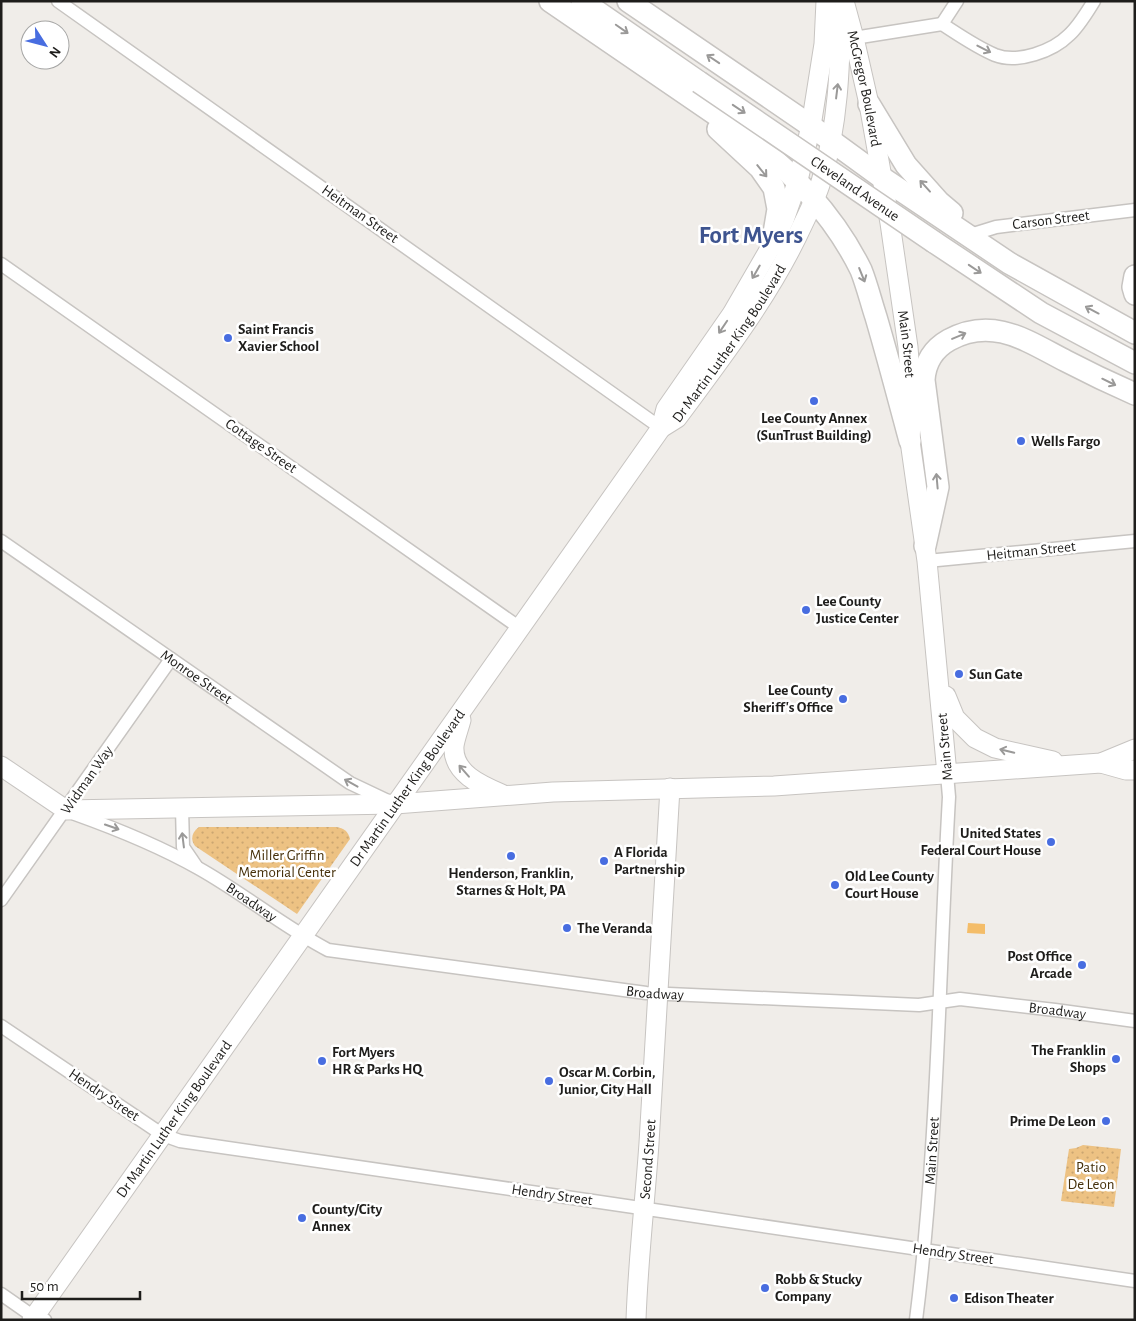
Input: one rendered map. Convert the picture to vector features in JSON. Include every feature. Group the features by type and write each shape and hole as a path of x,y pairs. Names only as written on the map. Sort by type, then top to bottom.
{"main road":[{"path":"550,1 740,131 798,180 839,232 862,272 910,441"},
{"name":"Cleveland Avenue","path":"582,1 1041,313 1135,363"},
{"name":"Cleveland Avenue","path":"628,1 811,126 881,177 1009,263 1135,333"},
{"name":"McGregor Boulevard","path":"811,126 824,44 826,1"},
{"name":"McGregor Boulevard","path":"842,1 854,38 869,104 881,177"},
{"name":"McGregor Boulevard","path":"831,140 840,70 842,1"},
{"path":"619,49 650,79 712,124 760,168 774,188 778,209 772,245"},
{"path":"869,104 906,165 961,223 968,236"},
{"name":"Dr Martin Luther King Boulevard","path":"37,1319 302,936 661,428 666,409 732,314 772,245 784,220 798,180 811,126"},
{"path":"811,126 822,178 839,232"},
{"name":"Dr Martin Luther King Boulevard","path":"661,428 678,418 754,310 785,261 814,200 822,178 831,140"},
{"path":"861,162 870,182 893,322 908,347"},
{"name":"Main Street","path":"881,177 890,223 908,347 912,401 910,441 926,553 947,774"},
{"path":"1135,276 1133,287 1135,294"},
{"path":"926,553 938,487 924,371 928,359 943,343 970,331 999,331 1022,338 1135,394"},
{"path":"938,677 955,718 975,738 1010,753 1072,766"},
{"path":"465,706 454,745 454,757 467,775 479,784 505,796"},
{"path":"66,810 395,804 553,792 774,786 1072,766 1101,763 1135,749"},
{"path":"1101,763 1126,770 1135,770"},
{"name":"Broadway","path":"1,766 66,810"},
{"name":"Second Street","path":"636,1320 659,994 660,946 670,788"}],"street":[{"name":"Heitman Street","path":"58,1 661,428"},
{"path":"942,24 957,1"},
{"path":"854,38 942,24 997,56 1024,58 1045,52 1070,35 1094,1"},
{"name":"Carson Street","path":"968,236 996,228 1135,210"},
{"name":"Cottage Street","path":"1,264 520,628"},
{"name":"Monroe Street","path":"1,541 350,783 395,804"},
{"name":"Heitman Street","path":"926,553 1135,541"},
{"name":"Widman Way","path":"1,900 171,659"},
{"name":"Main Street","path":"916,1320 925,1249 939,1002 948,797 947,774"},
{"name":"Broadway","path":"182,808 183,847 198,868"},
{"name":"Broadway","path":"66,810 120,829 198,868 302,936 328,950 659,994 919,1005 960,999 1135,1021"},
{"name":"Hendry Street","path":"1,1026 164,1134 180,1141 1135,1281"},
{"path":"1,1294 37,1319"}],"green space":[{"name":"Miller Griffin Memorial Center","path":"199,827 336,827 345,830 350,839 297,914 195,846 192,836"},
{"name":"Patio De Leon","path":"1083,1145 1121,1149 1114,1207 1061,1201 1069,1149"}],"shaded area":[{"path":"968,923 985,924 985,934 967,933"}],"place":[{"name":"Saint Francis Xavier School","path":"228,338"},
{"name":"Lee County Annex (SunTrust Building)","path":"814,401"},
{"name":"Wells Fargo","path":"1021,441"},
{"name":"Lee County Justice Center","path":"806,610"},
{"name":"Sun Gate","path":"959,674"},
{"name":"Lee County Sheriff's Office","path":"843,699"},
{"name":"United States Federal Court House","path":"1051,842"},
{"name":"Henderson, Franklin, Starnes & Holt, PA","path":"511,856"},
{"name":"A Florida Partnership","path":"604,861"},
{"name":"Old Lee County Court House","path":"835,885"},
{"name":"The Veranda","path":"567,928"},
{"name":"Post Office Arcade","path":"1082,965"},
{"name":"The Franklin Shops","path":"1116,1059"},
{"name":"Fort Myers HR & Parks HQ","path":"322,1061"},
{"name":"Oscar M. Corbin, Junior, City Hall","path":"549,1081"},
{"name":"Prime De Leon","path":"1106,1121"},
{"name":"County/City Annex","path":"302,1218"},
{"name":"Robb & Stucky Company","path":"765,1288"},
{"name":"Edison Theater","path":"954,1298"}],"district":[{"name":"Fort Myers","path":"751,235"}]}
